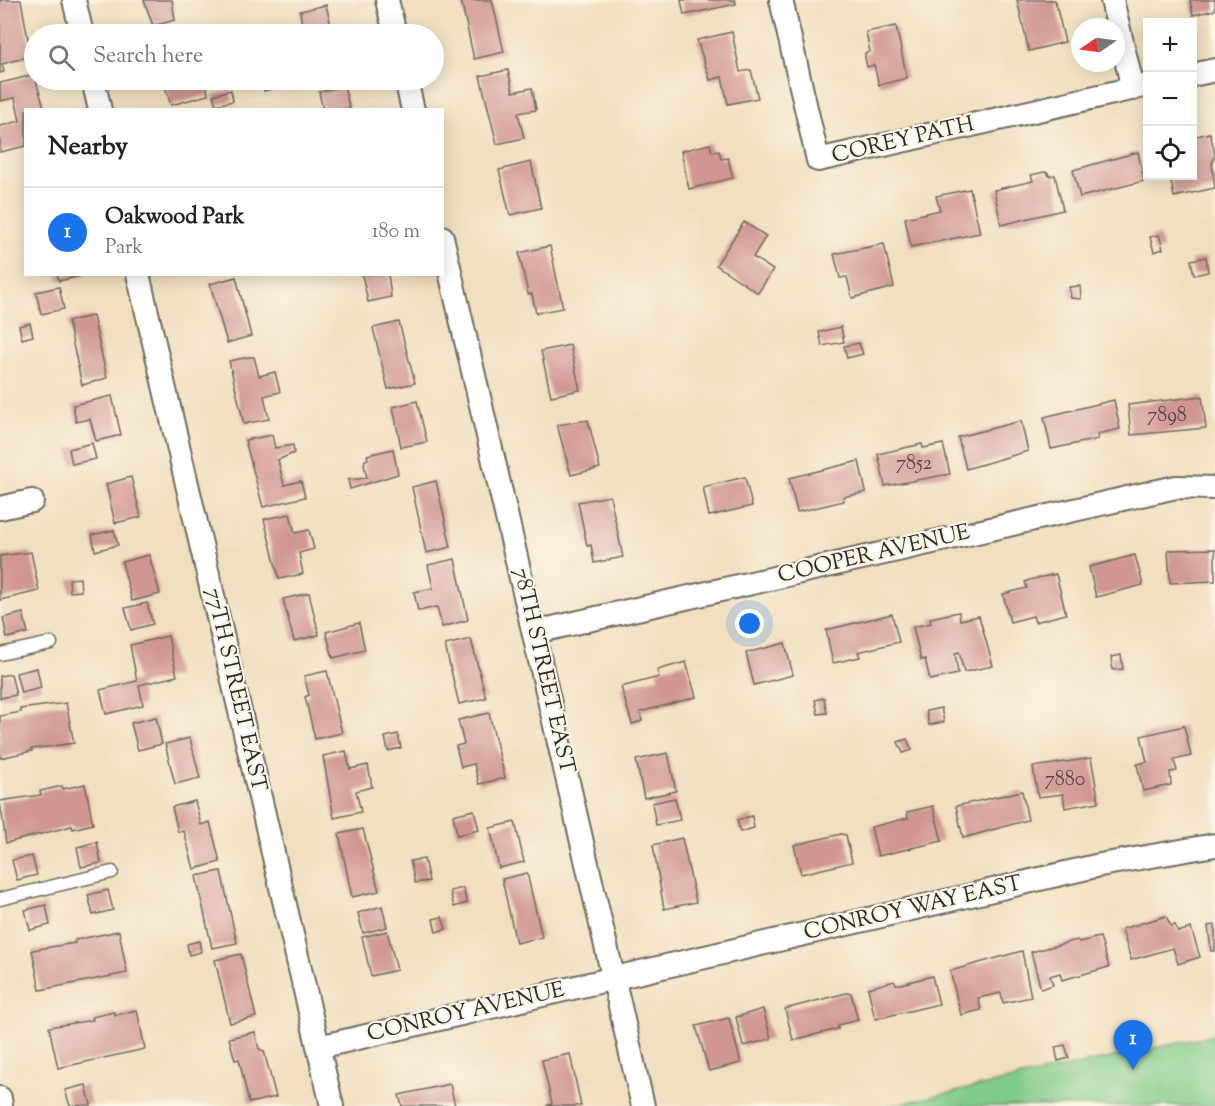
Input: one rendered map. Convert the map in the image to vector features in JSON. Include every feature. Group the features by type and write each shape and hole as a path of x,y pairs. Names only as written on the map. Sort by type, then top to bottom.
{"street":[{"path":"74,0 80,24"},
{"path":"387,0 393,24"},
{"name":"COREY PATH","path":"781,0 818,160 1140,87"},
{"path":"1112,0 1140,87"},
{"path":"1197,74 1215,70"},
{"path":"95,90 100,108"},
{"path":"408,90 413,108"},
{"name":"78TH STREET EAST","path":"444,245 643,1106"},
{"name":"77TH STREET EAST","path":"138,276 332,1106"},
{"name":"COOPER AVENUE","path":"535,632 1176,487 1215,488"},
{"path":"0,508 33,501"},
{"name":"CONROY WAY EAST","path":"613,980 1100,865 1215,846"},
{"name":"CONROY AVENUE","path":"319,1047 613,980"},
{"path":"0,1098 2,1106"}],"lane":[{"path":"0,654 51,643"},
{"path":"0,899 112,872"}],"green space":[{"path":"1215,1035 1215,1106 889,1106"}],"building":[{"path":"0,0 21,0 25,24 24,58 2,64 4,72 0,73"},
{"path":"144,0 172,0 175,20 152,24"},
{"path":"461,0 492,0 504,52 474,59"},
{"path":"681,0 735,0 736,4 684,15"},
{"path":"1017,0 1055,0 1065,42 1029,51"},
{"path":"1190,0 1215,0 1215,10 1193,15"},
{"path":"326,5 331,24 302,24 300,11"},
{"path":"896,26 907,78 879,85 874,65 867,67 865,53 870,52 866,32"},
{"path":"732,32 740,72 751,70 758,98 728,104 722,77 710,80 697,40"},
{"path":"508,70 513,92 532,88 536,110 518,113 524,138 497,144 480,76"},
{"path":"24,77 24,90 39,90 44,108 24,108 24,146 0,152 0,126 20,121 15,98 0,101 0,83"},
{"path":"166,90 207,90 208,95 171,105"},
{"path":"231,90 233,101 216,105 213,95"},
{"path":"345,90 350,108 323,108 319,92"},
{"path":"1210,133 1215,154 1212,164 1215,188 1174,197 1171,180 1197,180 1197,136"},
{"path":"710,144 712,152 719,151 721,159 728,158 733,178 689,189 681,151"},
{"path":"1138,152 1144,181 1080,197 1073,170"},
{"path":"531,162 541,208 510,215 499,170"},
{"path":"1044,172 1049,176 1055,175 1063,210 1001,225 994,190 1033,181 1031,175"},
{"path":"970,189 980,233 911,247 905,218 940,210 936,196"},
{"path":"744,222 766,236 753,257 773,270 758,293 716,265"},
{"path":"1159,235 1163,249 1154,252 1150,237"},
{"path":"884,244 894,287 852,298 847,277 840,278 834,254"},
{"path":"550,246 563,308 536,313 532,294 528,294 519,253"},
{"path":"1206,257 1208,272 1194,275 1191,260"},
{"path":"58,276 81,276 59,281"},
{"path":"362,276 388,276 391,297 368,302"},
{"path":"236,277 251,336 227,343 210,284"},
{"path":"1080,286 1081,299 1071,298 1069,287"},
{"path":"59,287 64,309 41,314 36,292"},
{"path":"93,316 107,378 82,385 68,321"},
{"path":"399,322 415,383 388,389 373,328"},
{"path":"30,323 33,336 22,339 19,326"},
{"path":"841,327 844,342 822,346 819,332"},
{"path":"859,343 863,354 847,358 844,346"},
{"path":"570,345 580,390 551,396 541,351"},
{"path":"254,357 259,376 275,372 280,392 264,396 269,419 244,424 229,361"},
{"path":"112,396 121,435 96,441 90,419 76,422 73,405"},
{"path":"1202,396 1206,428 1131,435 1128,405"},
{"path":"1114,400 1120,429 1097,434 1098,439 1051,449 1044,417"},
{"path":"417,401 427,442 401,447 393,407"},
{"path":"588,420 600,468 571,475 557,425"},
{"path":"1021,421 1028,451 966,469 958,437"},
{"path":"272,435 275,448 293,445 294,453 278,460 284,485 301,481 305,497 263,507 245,440"},
{"path":"92,443 96,459 72,464 69,449"},
{"path":"922,444 923,448 943,444 950,474 885,486 878,454"},
{"path":"393,449 398,474 350,489 348,480 367,478 364,465 365,460 368,459 367,455"},
{"path":"859,461 866,492 843,497 844,501 797,512 789,478"},
{"path":"131,477 141,517 115,523 106,484"},
{"path":"745,477 752,506 709,516 703,487"},
{"path":"436,481 451,547 426,553 412,487"},
{"path":"610,496 623,557 594,563 591,545 587,546 578,502"},
{"path":"290,514 295,533 309,530 314,549 299,553 303,574 279,579 264,519"},
{"path":"114,530 118,545 95,551 92,535"},
{"path":"1215,549 1215,581 1170,583 1168,550"},
{"path":"31,552 39,591 0,600 0,556"},
{"path":"149,555 160,594 132,601 122,562"},
{"path":"1135,555 1143,585 1096,597 1089,567"},
{"path":"455,559 468,620 442,627 437,607 418,611 414,592 433,588 428,565"},
{"path":"1056,574 1066,614 1035,622 1033,616 1010,622 1003,594 1027,588 1025,582 1029,580"},
{"path":"80,578 81,591 70,592 69,579"},
{"path":"309,593 319,635 294,641 283,599"},
{"path":"147,603 153,624 131,630 125,608"},
{"path":"959,612 960,620 979,616 993,666 964,672 959,652 955,653 958,674 930,680 925,659 921,660 913,627 931,623 930,618"},
{"path":"23,613 28,633 7,638 3,618"},
{"path":"892,614 899,642 858,652 860,657 833,663 826,630"},
{"path":"359,623 365,650 333,658 326,632"},
{"path":"168,636 177,676 139,685 143,705 106,714 100,690 137,681 130,645"},
{"path":"471,639 486,698 459,704 445,645"},
{"path":"785,643 793,675 754,685 746,653"},
{"path":"1121,655 1123,669 1113,670 1111,657"},
{"path":"686,662 696,697 640,712 642,721 632,724 621,687 659,677 657,670"},
{"path":"37,668 41,688 21,693 16,673"},
{"path":"327,671 342,733 315,739 305,697 309,695 304,676"},
{"path":"11,674 16,695 0,698 0,676"},
{"path":"824,698 827,713 818,714 815,700"},
{"path":"66,703 74,743 31,749 32,751 0,758 0,716 21,712 20,709"},
{"path":"941,708 944,722 929,725 926,711"},
{"path":"489,713 505,778 479,784 474,764 461,767 456,746 464,744 458,720"},
{"path":"156,717 162,744 138,750 131,723"},
{"path":"1184,726 1191,756 1174,760 1177,771 1170,772 1171,785 1143,791 1137,764 1147,762 1141,736"},
{"path":"398,734 401,748 388,751 385,737"},
{"path":"190,738 200,778 175,784 165,744"},
{"path":"907,739 912,750 903,753 898,742"},
{"path":"346,751 350,769 368,765 372,787 356,791 361,812 334,818 323,756"},
{"path":"668,753 676,791 644,798 636,760"},
{"path":"1091,758 1099,802 1065,808 1063,794 1038,797 1033,767"},
{"path":"85,784 93,824 73,829 72,826 6,843 0,801 41,795 40,791 62,786 63,789"},
{"path":"1022,791 1028,820 963,838 956,806"},
{"path":"675,798 680,820 656,825 652,803"},
{"path":"195,801 201,825 210,822 220,862 194,869 184,831 178,832 172,807"},
{"path":"933,806 942,841 878,856 871,827 908,818 907,812"},
{"path":"474,810 479,830 457,835 453,815"},
{"path":"752,816 754,828 740,832 737,820"},
{"path":"515,822 524,862 499,868 490,828"},
{"path":"363,829 379,891 352,897 339,834"},
{"path":"841,834 846,835 852,862 801,874 794,845"},
{"path":"682,838 696,902 664,909 653,845"},
{"path":"97,842 101,863 81,867 77,847"},
{"path":"32,856 37,875 17,880 12,860"},
{"path":"424,859 429,881 415,883 410,861"},
{"path":"221,871 237,943 212,948 196,876"},
{"path":"527,873 542,937 516,943 502,879"},
{"path":"463,888 467,903 454,907 450,891"},
{"path":"108,890 113,910 93,915 88,895"},
{"path":"46,905 50,925 30,930 25,910"},
{"path":"382,906 387,927 363,933 358,913"},
{"path":"1166,916 1171,926 1175,925 1178,932 1191,928 1200,957 1178,964 1173,948 1131,960 1122,929"},
{"path":"442,917 446,929 436,932 433,919"},
{"path":"1215,925 1215,951 1211,951 1208,926"},
{"path":"119,931 127,973 40,990 32,950 75,943 75,940"},
{"path":"387,931 397,970 371,976 362,937"},
{"path":"1100,937 1109,967 1062,980 1060,973 1050,976 1053,985 1041,989 1031,952 1077,940 1079,942"},
{"path":"199,941 201,952 189,955 187,944"},
{"path":"1022,951 1031,997 1003,1003 1001,993 978,998 981,1010 961,1015 950,971"},
{"path":"241,954 256,1017 230,1023 215,960"},
{"path":"932,976 939,1004 875,1019 868,988 894,981 896,984 901,984"},
{"path":"851,993 858,1020 838,1025 838,1029 793,1040 785,1009"},
{"path":"763,1009 771,1039 743,1046 736,1017"},
{"path":"137,1010 145,1049 58,1068 49,1027 93,1020 92,1017 114,1012 115,1015"},
{"path":"729,1018 741,1063 709,1071 696,1026"},
{"path":"255,1032 259,1049 264,1051 276,1097 249,1103 239,1059 235,1060 229,1038"},
{"path":"1065,1045 1069,1058 1058,1061 1055,1047"},
{"path":"570,1054 581,1106 546,1106 552,1104 542,1060"},
{"path":"450,1084 455,1106 402,1106 399,1095"},
{"path":"86,1085 91,1105 70,1106 65,1090"}],"place":[{"name":"Oakwood Park","path":"1133,1070"}]}
